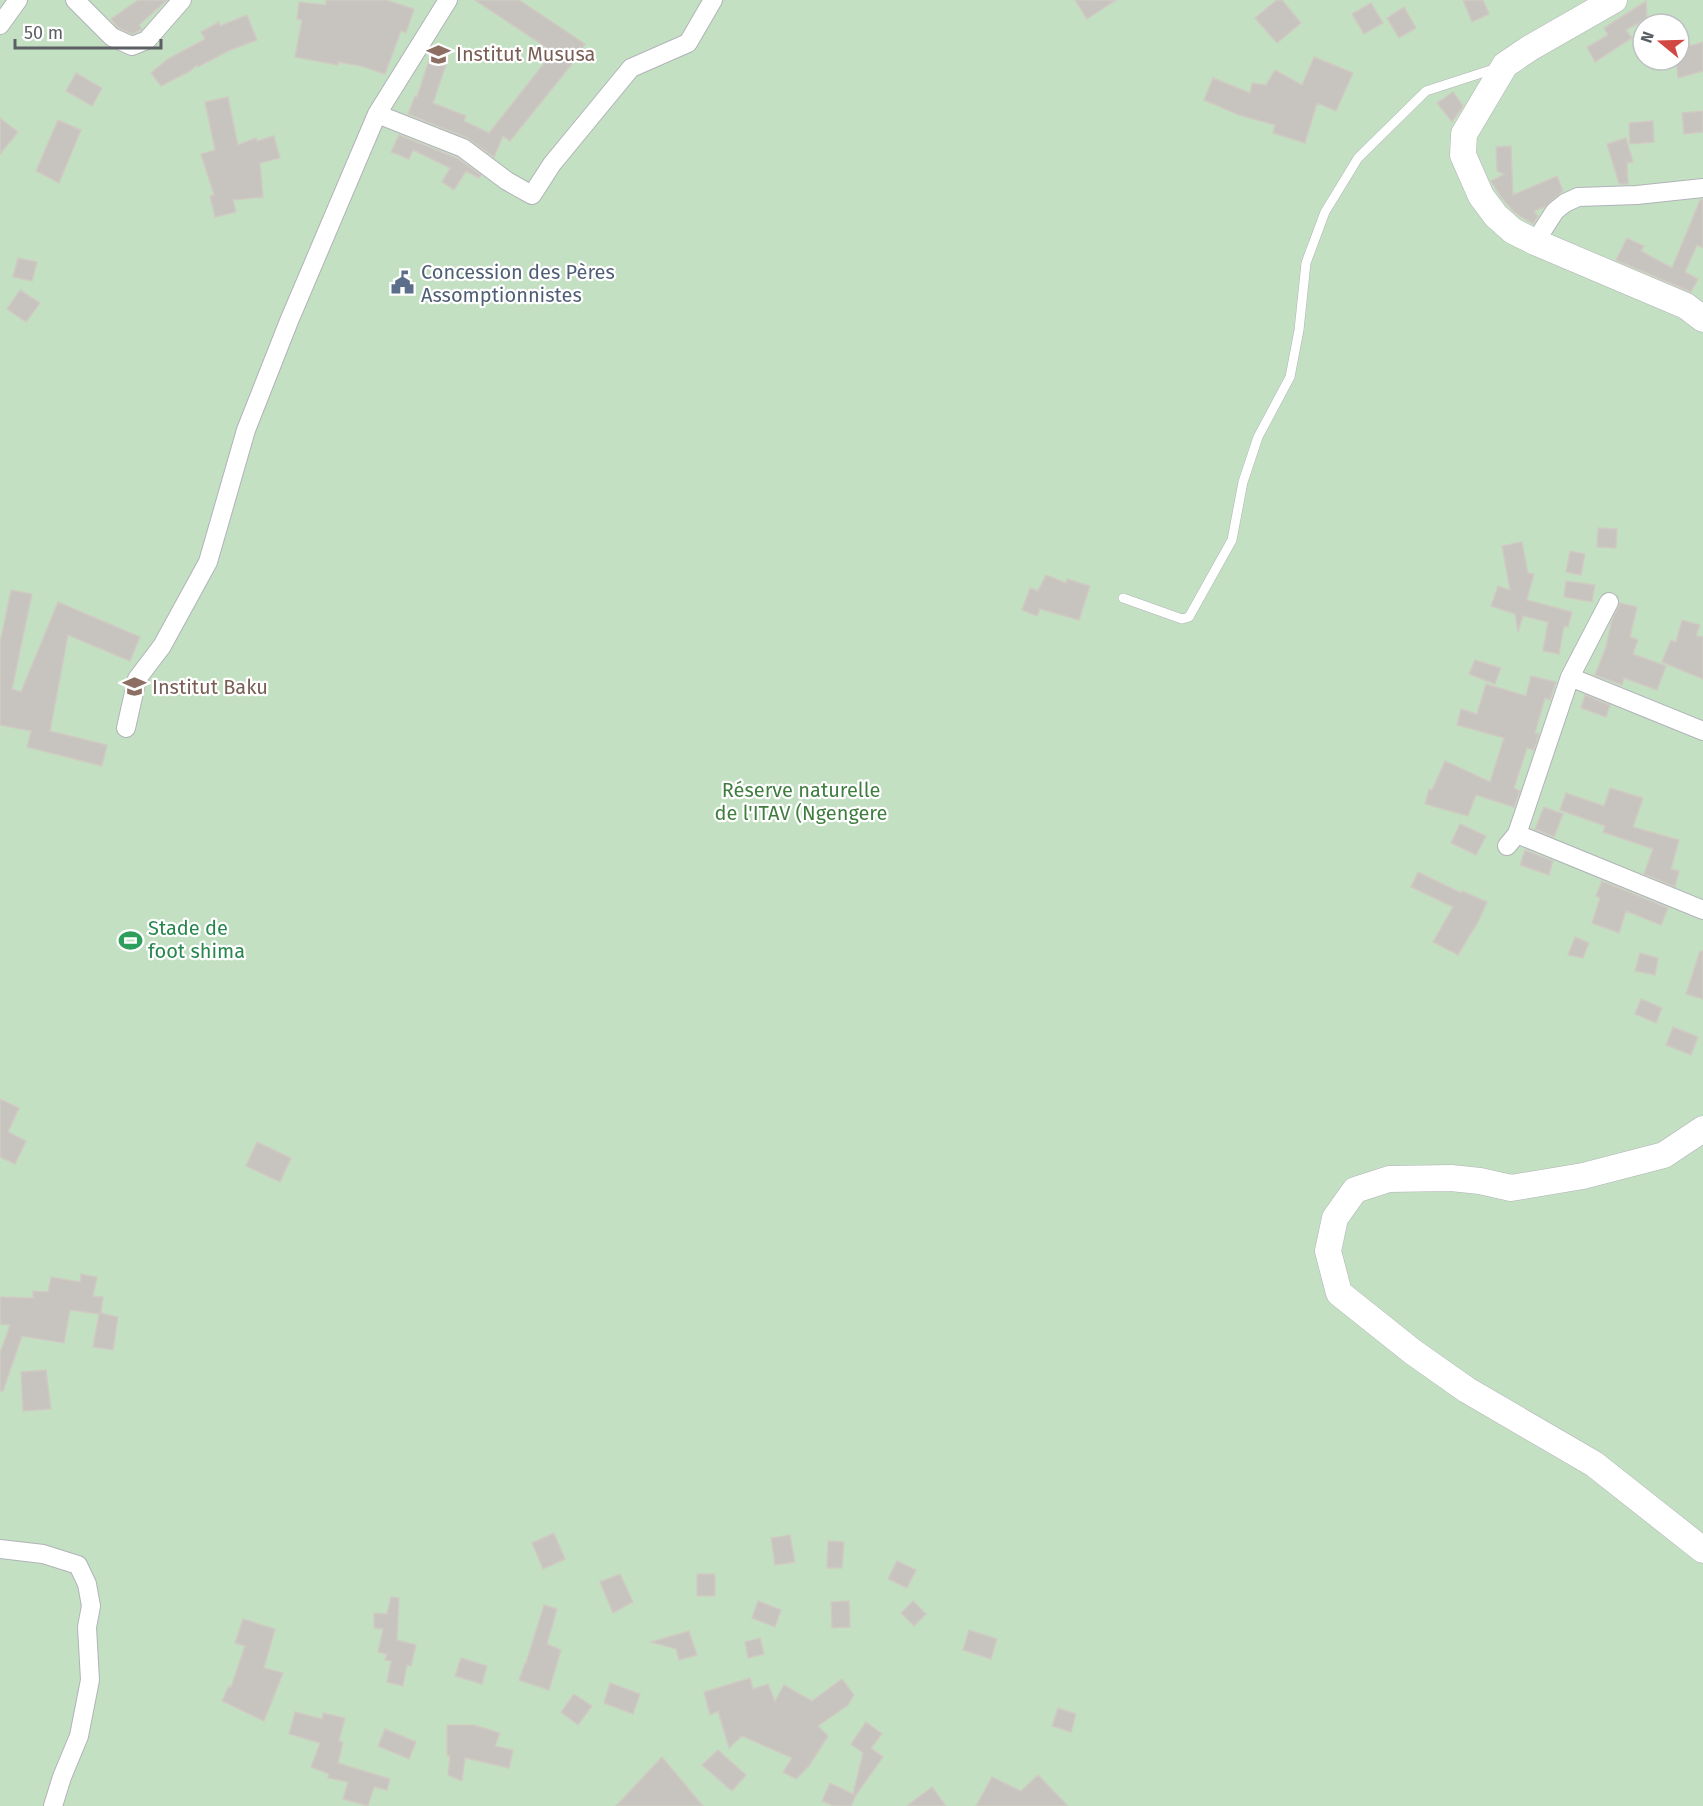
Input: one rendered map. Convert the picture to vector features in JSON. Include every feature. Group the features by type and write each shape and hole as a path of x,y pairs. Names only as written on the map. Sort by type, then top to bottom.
{"street":[{"path":"0,25 18,0"},
{"path":"75,0 112,37 132,46 147,40 182,0"},
{"path":"126,728 137,678 162,646 208,562 246,430 376,114 448,0"},
{"path":"376,114 463,148 507,181 532,195 552,164 631,68 688,43 713,0"},
{"path":"1614,0 1505,65 1464,135 1463,155 1481,196 1496,216 1513,231 1686,306 1703,319"},
{"path":"1535,242 1555,211 1565,202 1578,197 1638,195 1703,188"},
{"path":"1609,602 1570,677 1512,840 1703,910"},
{"path":"1570,677 1703,731"},
{"path":"1703,1130 1664,1155 1582,1176 1511,1188 1480,1181 1451,1178 1389,1179 1355,1190 1335,1218 1328,1251 1339,1293 1413,1353 1467,1390 1594,1464 1703,1550"},
{"path":"0,1549 43,1554 78,1565 87,1584 91,1605 87,1627 90,1680 79,1736 53,1806"}],"lane":[{"path":"1123,598 1182,619 1189,617 1232,540 1243,482 1258,437 1290,377 1299,330 1306,263 1325,212 1358,158 1426,91 1505,65"}],"green space":[{"name":"Réserve naturelle de l'ITAV (Ngengere","path":"0,0 1703,0 1703,1806 0,1806"}],"building":[{"path":"138,0 167,0 139,25 142,29 132,34 118,28 111,19"},
{"path":"326,0 386,0 414,9 406,33 401,31 385,74 361,66 338,62 338,65 295,57 302,20 297,19 299,2 326,5"},
{"path":"475,0 519,0 585,44 572,64 510,141 503,136 494,157 467,138 408,114 415,96 417,97 431,54 448,59 433,103 466,116 464,121 489,133 553,52"},
{"path":"1075,0 1116,0 1087,19"},
{"path":"1277,0 1282,0 1301,23 1277,43 1255,18"},
{"path":"1463,0 1483,0 1489,14 1472,22"},
{"path":"1646,1 1647,12 1631,12 1631,27 1626,30 1631,39 1595,62 1587,47 1608,35 1604,28"},
{"path":"1371,3 1383,23 1364,34 1352,14"},
{"path":"1404,7 1416,28 1399,38 1387,18"},
{"path":"247,15 257,40 228,51 198,67 197,65 161,86 151,73 168,59 205,39 201,32 219,22 220,26"},
{"path":"1703,42 1703,71 1678,78 1677,72 1691,72 1691,46"},
{"path":"1314,57 1353,73 1336,111 1317,103 1305,143 1273,133 1275,125 1239,115 1204,100 1213,78 1250,93 1252,83 1266,85 1275,70 1302,85"},
{"path":"76,73 102,88 92,106 66,91"},
{"path":"1453,92 1463,106 1452,122 1437,103"},
{"path":"228,97 238,145 256,138 257,141 274,136 280,158 260,163 263,197 233,200 236,212 215,217 210,196 214,195 201,154 215,150 205,102"},
{"path":"1703,111 1703,132 1684,134 1682,113"},
{"path":"0,118 18,132 0,154"},
{"path":"58,120 81,130 59,183 36,171"},
{"path":"1653,121 1654,142 1630,144 1629,123"},
{"path":"399,135 457,158 481,175 479,178 466,171 454,190 442,182 450,168 413,150 409,159 391,152"},
{"path":"1626,138 1633,162 1627,163 1628,184 1619,184 1607,144"},
{"path":"1511,146 1513,195 1557,176 1563,191 1544,207 1534,211 1538,216 1533,224 1514,212 1491,181 1504,174 1497,171 1496,147"},
{"path":"1703,199 1703,248 1697,245 1685,272 1698,279 1691,292 1616,260 1627,238 1644,246 1641,251 1672,268 1700,200"},
{"path":"18,258 37,262 32,281 13,277"},
{"path":"20,290 40,303 26,322 7,309"},
{"path":"1598,528 1617,529 1616,548 1597,547"},
{"path":"1522,542 1528,573 1534,574 1527,600 1572,612 1568,627 1564,626 1559,654 1543,651 1548,622 1523,616 1518,632 1515,614 1491,606 1498,586 1510,590 1502,546"},
{"path":"1570,551 1585,554 1581,575 1566,572"},
{"path":"1046,575 1066,583 1067,579 1090,586 1079,620 1040,609 1037,616 1022,610 1030,588 1038,591"},
{"path":"1566,581 1595,585 1592,602 1564,597"},
{"path":"11,590 32,594 12,689 21,692 58,602 140,637 130,661 68,635 50,731 107,745 102,766 27,747 31,731 0,725 0,643"},
{"path":"1620,603 1637,607 1630,637 1638,640 1633,654 1666,666 1657,690 1624,678 1622,685 1595,675 1606,647 1612,620"},
{"path":"1682,620 1700,625 1696,636 1703,637 1703,679 1662,662 1671,640 1676,642"},
{"path":"1475,660 1501,668 1495,684 1469,674"},
{"path":"1531,676 1556,682 1550,700 1545,698 1535,733 1539,734 1534,750 1527,748 1514,788 1520,791 1514,807 1476,795 1468,816 1425,804 1429,789 1432,790 1445,761 1490,782 1504,738 1457,725 1461,709 1477,714 1486,684 1526,696"},
{"path":"1585,695 1610,705 1606,717 1581,708"},
{"path":"1610,788 1643,798 1633,827 1679,840 1671,869 1679,871 1675,887 1644,874 1653,849 1603,832 1605,826 1560,810 1566,793 1604,806"},
{"path":"1544,807 1563,814 1554,837 1535,829"},
{"path":"1460,824 1486,836 1476,855 1451,843"},
{"path":"1525,850 1553,861 1549,875 1520,865"},
{"path":"1418,872 1461,893 1462,891 1487,902 1458,955 1433,942 1453,907 1411,887"},
{"path":"1602,881 1668,908 1661,925 1626,911 1619,933 1592,923 1600,898 1596,896"},
{"path":"1575,937 1589,943 1583,958 1568,955"},
{"path":"1700,951 1703,951 1703,999 1686,994"},
{"path":"1640,953 1658,958 1655,975 1635,971"},
{"path":"1641,999 1662,1008 1656,1023 1635,1014"},
{"path":"1673,1027 1698,1037 1691,1055 1666,1045"},
{"path":"0,1099 19,1108 8,1132 26,1141 15,1164 0,1157"},
{"path":"257,1142 291,1158 280,1182 246,1166"},
{"path":"81,1274 97,1277 93,1296 103,1297 101,1313 118,1317 113,1350 93,1347 99,1314 70,1310 64,1343 22,1336 3,1391 0,1391 0,1353 10,1325 0,1324 0,1297 33,1298 33,1291 48,1292 51,1277 80,1282"},
{"path":"46,1370 51,1409 23,1411 21,1372"},
{"path":"554,1533 565,1559 543,1569 532,1543"},
{"path":"790,1535 795,1562 775,1565 771,1538"},
{"path":"828,1541 844,1542 842,1568 827,1568"},
{"path":"897,1561 916,1570 907,1588 888,1579"},
{"path":"620,1574 633,1602 613,1613 600,1582"},
{"path":"697,1574 715,1574 715,1596 697,1596"},
{"path":"391,1597 399,1598 397,1640 416,1645 411,1666 407,1665 403,1686 387,1682 391,1661 385,1660 387,1654 378,1652 383,1629 374,1628 374,1613 387,1614"},
{"path":"758,1601 781,1610 775,1627 752,1618"},
{"path":"849,1601 850,1627 832,1628 831,1602"},
{"path":"913,1601 926,1614 914,1626 901,1613"},
{"path":"544,1605 557,1609 547,1644 561,1650 549,1690 519,1680"},
{"path":"243,1619 275,1629 264,1668 283,1673 264,1721 222,1701 229,1686 231,1687 245,1646 235,1643"},
{"path":"969,1630 997,1639 991,1659 963,1650"},
{"path":"689,1631 697,1655 679,1660 676,1649 651,1642"},
{"path":"760,1638 764,1654 748,1658 745,1642"},
{"path":"461,1658 487,1666 482,1684 455,1676"},
{"path":"750,1678 753,1689 768,1684 775,1701 784,1685 812,1701 842,1679 854,1695 848,1705 818,1726 828,1736 809,1766 796,1779 783,1772 792,1758 742,1736 729,1748 718,1711 710,1715 704,1692"},
{"path":"610,1683 640,1694 633,1714 604,1703"},
{"path":"574,1694 592,1706 578,1725 561,1712"},
{"path":"1058,1708 1076,1714 1071,1732 1052,1726"},
{"path":"295,1712 322,1719 323,1713 345,1718 339,1741 343,1742 338,1763 390,1779 387,1790 374,1787 368,1806 343,1799 348,1782 328,1778 329,1774 311,1767 320,1743 289,1734"},
{"path":"866,1722 882,1734 871,1748 883,1757 856,1795 851,1806 834,1806 822,1801 830,1783 853,1794 863,1753 851,1744"},
{"path":"447,1725 474,1725 500,1733 495,1746 513,1750 509,1768 465,1758 462,1781 448,1775 450,1756 447,1756"},
{"path":"385,1729 416,1742 409,1759 378,1746"},
{"path":"718,1750 746,1775 732,1791 702,1765"},
{"path":"662,1757 703,1806 616,1806"},
{"path":"1038,1775 1068,1806 976,1806 992,1777 1021,1791"},
{"path":"932,1787 946,1806 907,1806"}],"place":[{"name":"Institut Mususa","path":"438,54"},
{"name":"Concession des Pères Assomptionnistes","path":"403,283"},
{"name":"Institut Baku","path":"134,687"},
{"name":"Stade de foot shima","path":"130,940"}]}
